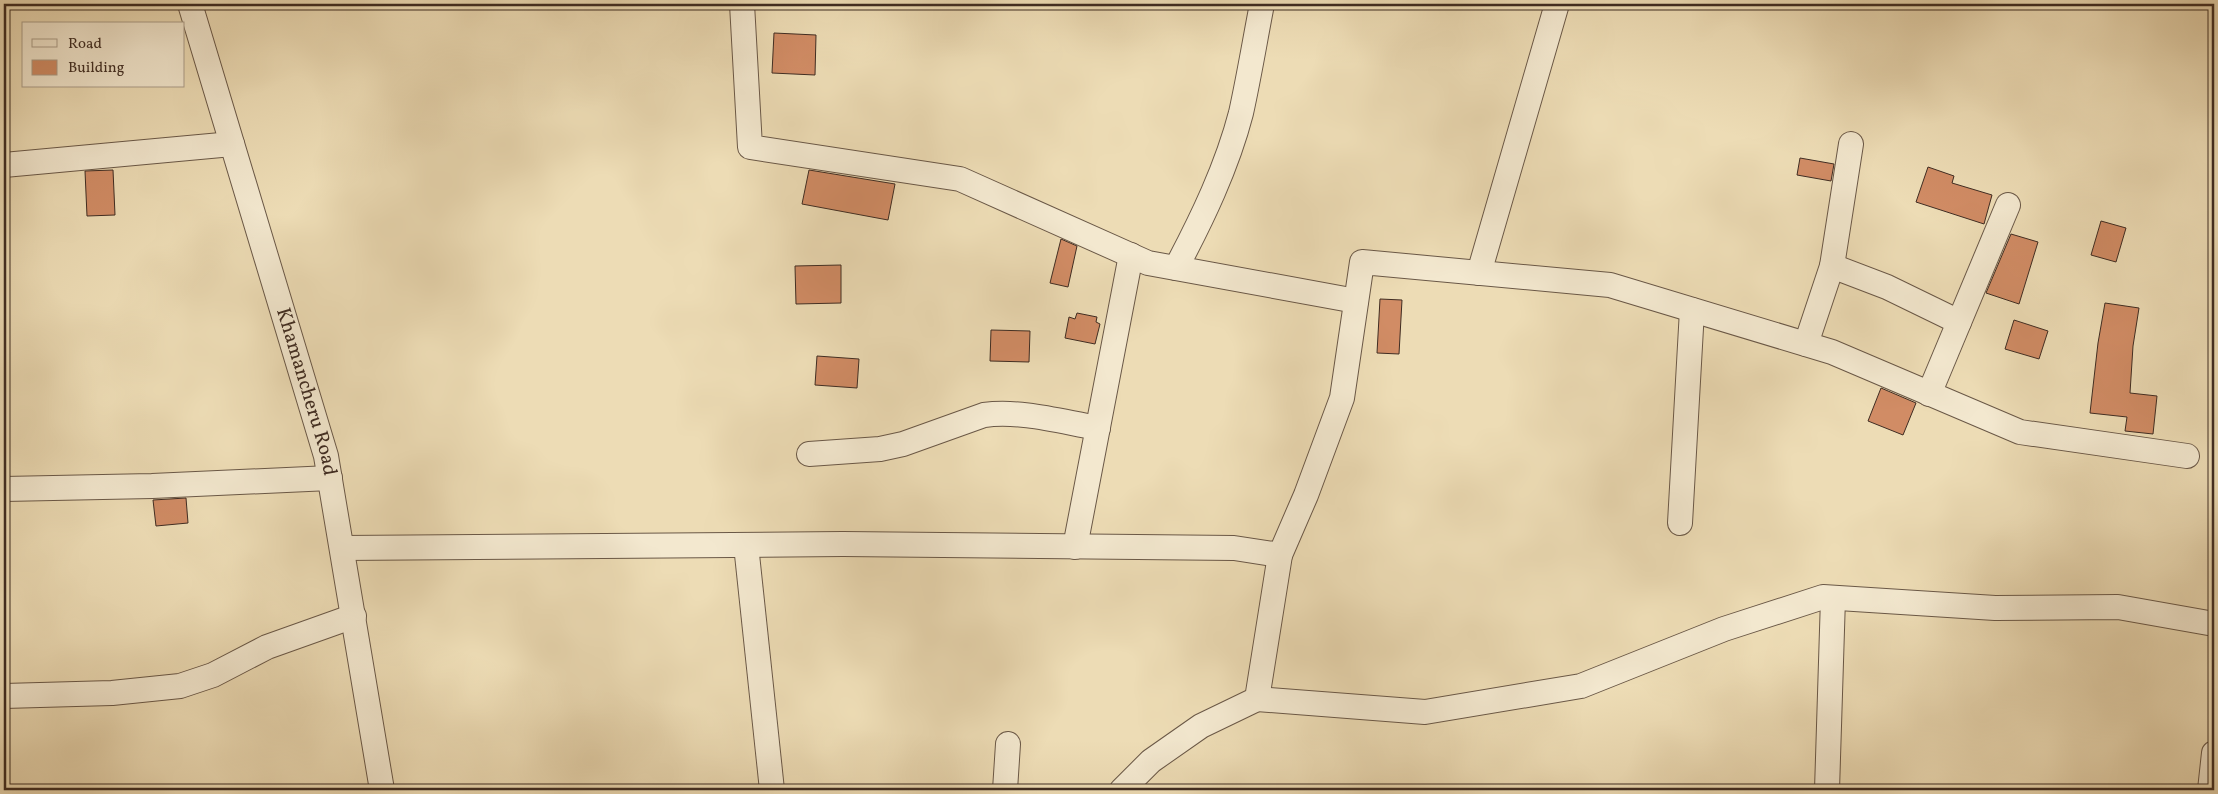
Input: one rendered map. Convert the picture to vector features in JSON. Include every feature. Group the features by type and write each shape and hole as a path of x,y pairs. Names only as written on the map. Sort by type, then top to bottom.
{"street":[{"name":"Khamancheru Road","path":"190,4 326,456 382,790"},
{"path":"742,4 750,148 960,179 1148,263 1356,301"},
{"path":"1176,268 1198,225 1226,159 1240,115 1262,4"},
{"path":"1479,273 1557,4"},
{"path":"4,165 232,144"},
{"path":"1806,344 1832,266 1851,144"},
{"path":"1929,394 2008,205"},
{"path":"1075,547 1131,255"},
{"path":"1257,699 1280,556 1306,495 1342,398 1362,262 1610,285 1832,352 2020,432 2187,456"},
{"path":"1832,266 1887,286 1959,322"},
{"path":"1680,524 1692,310"},
{"path":"809,454 880,449 895,446 984,415 1011,414 1098,428"},
{"path":"4,489 152,486 330,478"},
{"path":"342,548 746,545 1234,548 1280,556"},
{"path":"746,545 772,790"},
{"path":"1122,790 1150,761 1201,726 1257,699 1425,712 1581,686 1724,629 1823,597 1995,608 2118,607 2214,624"},
{"path":"1828,790 1833,598"},
{"path":"4,696 112,693 180,686 214,674 268,647 354,616"},
{"path":"1004,790 1008,744"},
{"path":"2210,790 2214,754"}],"building":[{"path":"774,33 816,35 815,75 772,73"},
{"path":"1800,158 1834,164 1831,181 1797,175"},
{"path":"1928,167 1954,176 1952,183 1992,195 1984,224 1916,202"},
{"path":"113,170 115,215 87,216 85,171"},
{"path":"809,170 895,184 888,220 802,204"},
{"path":"2101,221 2126,228 2116,262 2091,255"},
{"path":"2011,234 2038,242 2019,304 1986,293"},
{"path":"1061,239 1077,246 1068,287 1050,283"},
{"path":"841,265 841,303 796,304 795,266"},
{"path":"1380,299 1402,300 1399,354 1377,353"},
{"path":"2105,303 2139,308 2133,346 2130,393 2157,396 2153,434 2125,431 2127,417 2090,413 2098,343"},
{"path":"1077,313 1097,317 1096,322 1100,324 1095,344 1065,338 1069,317 1075,319"},
{"path":"2014,320 2048,331 2039,359 2005,349"},
{"path":"991,330 1030,331 1029,362 990,361"},
{"path":"817,356 859,359 857,388 815,385"},
{"path":"1881,388 1916,403 1903,435 1868,421"},
{"path":"186,498 188,523 156,526 153,500"}]}
